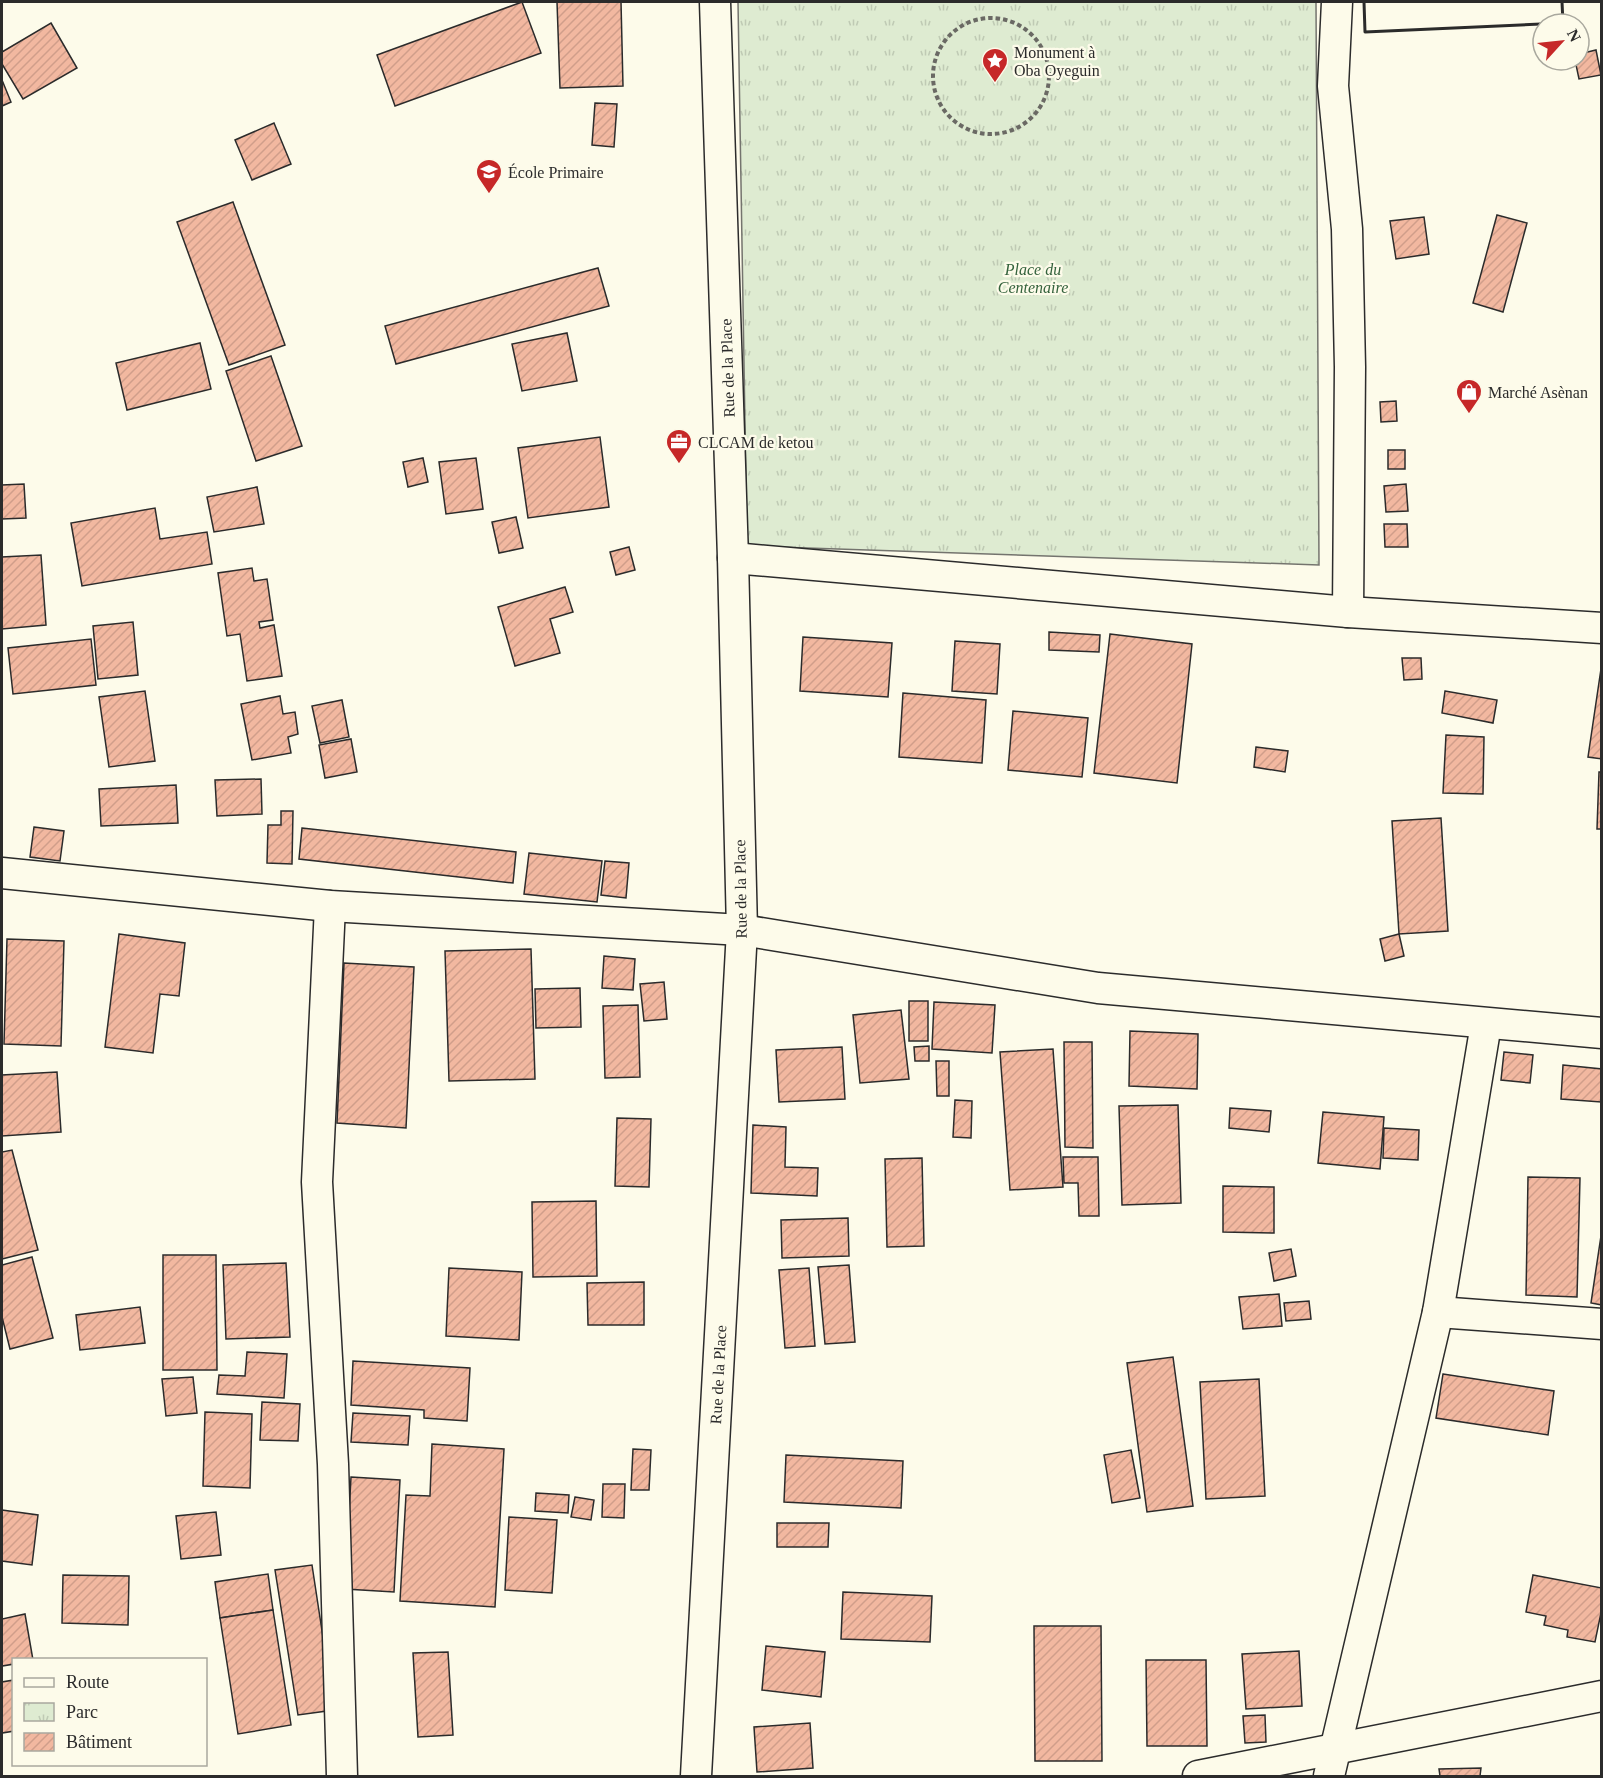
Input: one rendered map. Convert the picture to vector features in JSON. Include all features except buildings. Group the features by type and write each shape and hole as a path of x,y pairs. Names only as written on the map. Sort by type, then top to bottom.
{"street":[{"name":"Rue de la Place","path":"696,1776 742,930 733,558 715,2"},
{"path":"1337,2 1333,86 1347,229 1350,355 1348,612"},
{"path":"733,558 1348,612 1602,628"},
{"path":"2,873 330,906 742,930 1098,988 1602,1033"},
{"path":"330,906 317,1182 333,1464 342,1776"},
{"path":"1332,1763 1438,1312 1486,1024"},
{"path":"1438,1312 1602,1323"},
{"path":"1198,1776 1332,1763 1602,1696"}],"path":[{"path":"990,17 1013,21 1032,34 1045,52 1050,75 1046,98 1034,117 1015,130 993,136 970,131 951,119 937,100 932,77 936,55 949,35 967,22 990,17"}],"green space":[{"name":"Place du Centenaire","path":"738,2 1316,2 1319,565 747,546"}],"wall":[{"path":"1364,2 1365,32 1563,23 1562,2"}],"place":[{"name":"Monument à Oba Oyeguin","path":"995,84"},
{"name":"École Primaire","path":"489,195"},
{"name":"Marché Asènan","path":"1469,415"},
{"name":"CLCAM de ketou","path":"679,465"}]}
